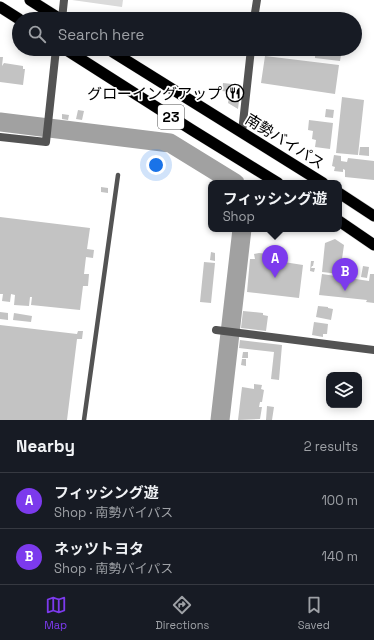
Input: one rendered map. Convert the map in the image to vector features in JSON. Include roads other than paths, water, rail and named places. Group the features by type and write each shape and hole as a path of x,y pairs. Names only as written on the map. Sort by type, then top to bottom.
{"highway":[{"path":"30,0 50,12"},
{"path":"0,7 12,15"},
{"name":"23","path":"76,56 273,180"},
{"name":"南勢バイパス","path":"119,56 318,180"},
{"path":"342,195 374,216"},
{"path":"342,223 374,245"}],"street":[{"path":"62,12 64,0"},
{"path":"255,12 256,0"},
{"path":"0,137 46,142 55,56"},
{"path":"242,132 250,56"},
{"path":"216,330 374,350"}],"lane":[{"path":"84,420 118,175"}],"waterway":[{"path":"0,122 170,143 230,180"},
{"path":"220,420 242,232"}],"place":[{"name":"グローイングアップ","path":"235,93"},
{"name":"フィッシング遊","path":"275,278"},
{"name":"ネッツトヨタ","path":"345,291"}]}
